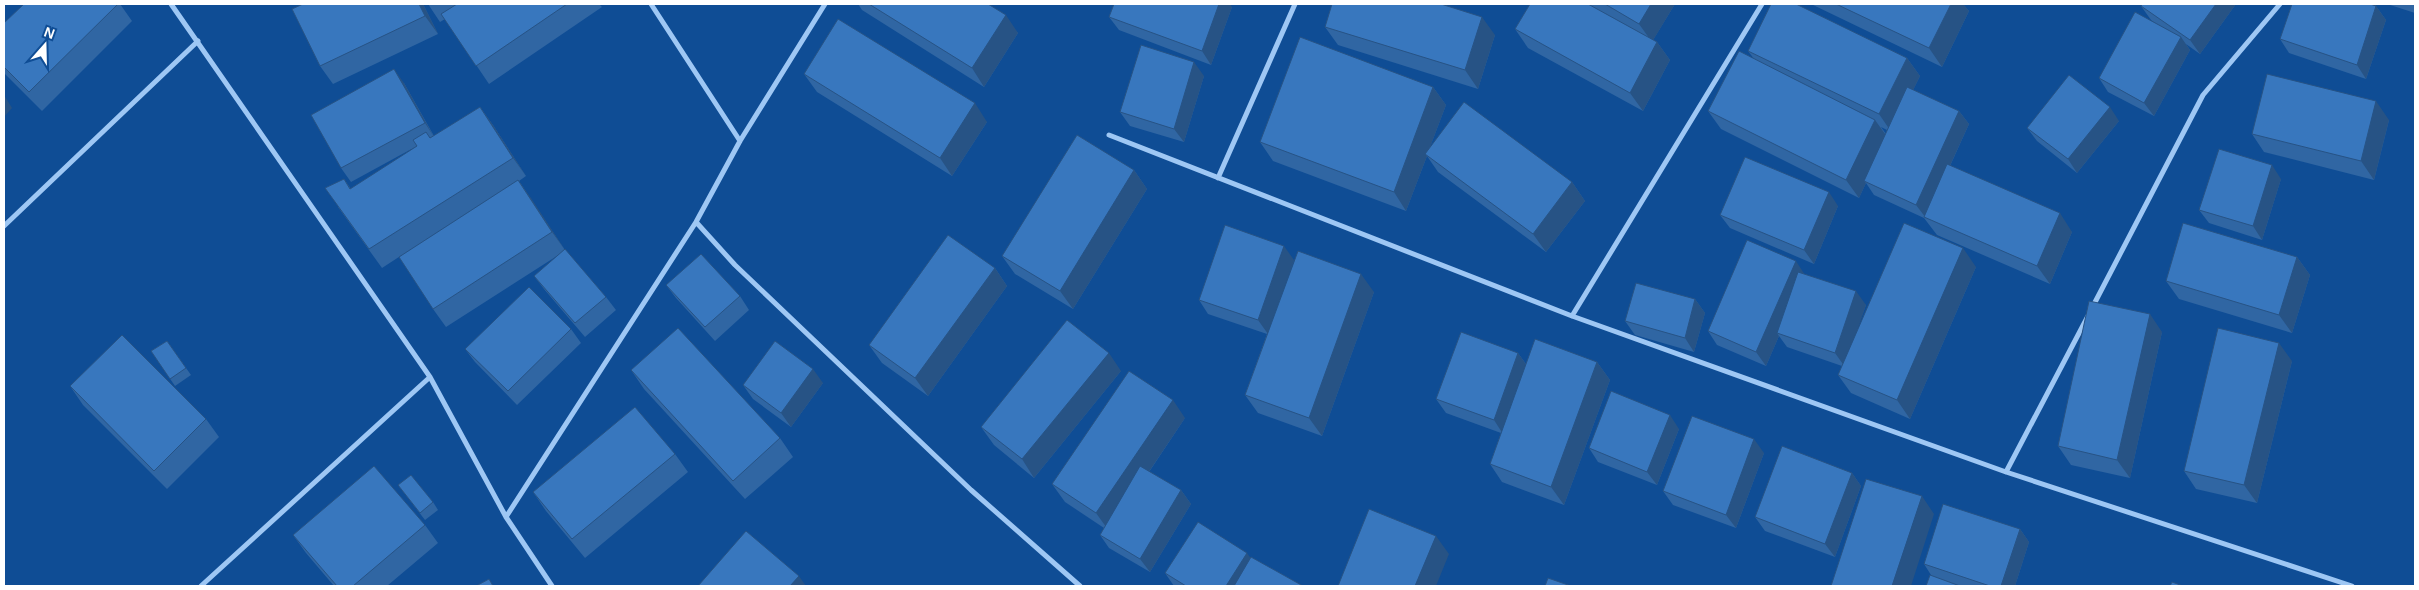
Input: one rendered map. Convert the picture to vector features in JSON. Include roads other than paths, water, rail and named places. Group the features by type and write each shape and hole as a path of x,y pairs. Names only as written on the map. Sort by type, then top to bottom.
{"street":[{"path":"171,4 430,377 506,517 552,586"},
{"path":"651,4 740,142"},
{"path":"506,517 696,222 740,142 826,4"},
{"path":"1218,178 1296,4"},
{"path":"1572,316 1762,4"},
{"path":"2006,472 2203,95 2280,4"},
{"path":"4,226 198,41"},
{"path":"1109,135 1572,316 2006,472 2352,586"},
{"path":"696,222 735,265 971,490 1080,586"},
{"path":"201,586 430,377"}]}
